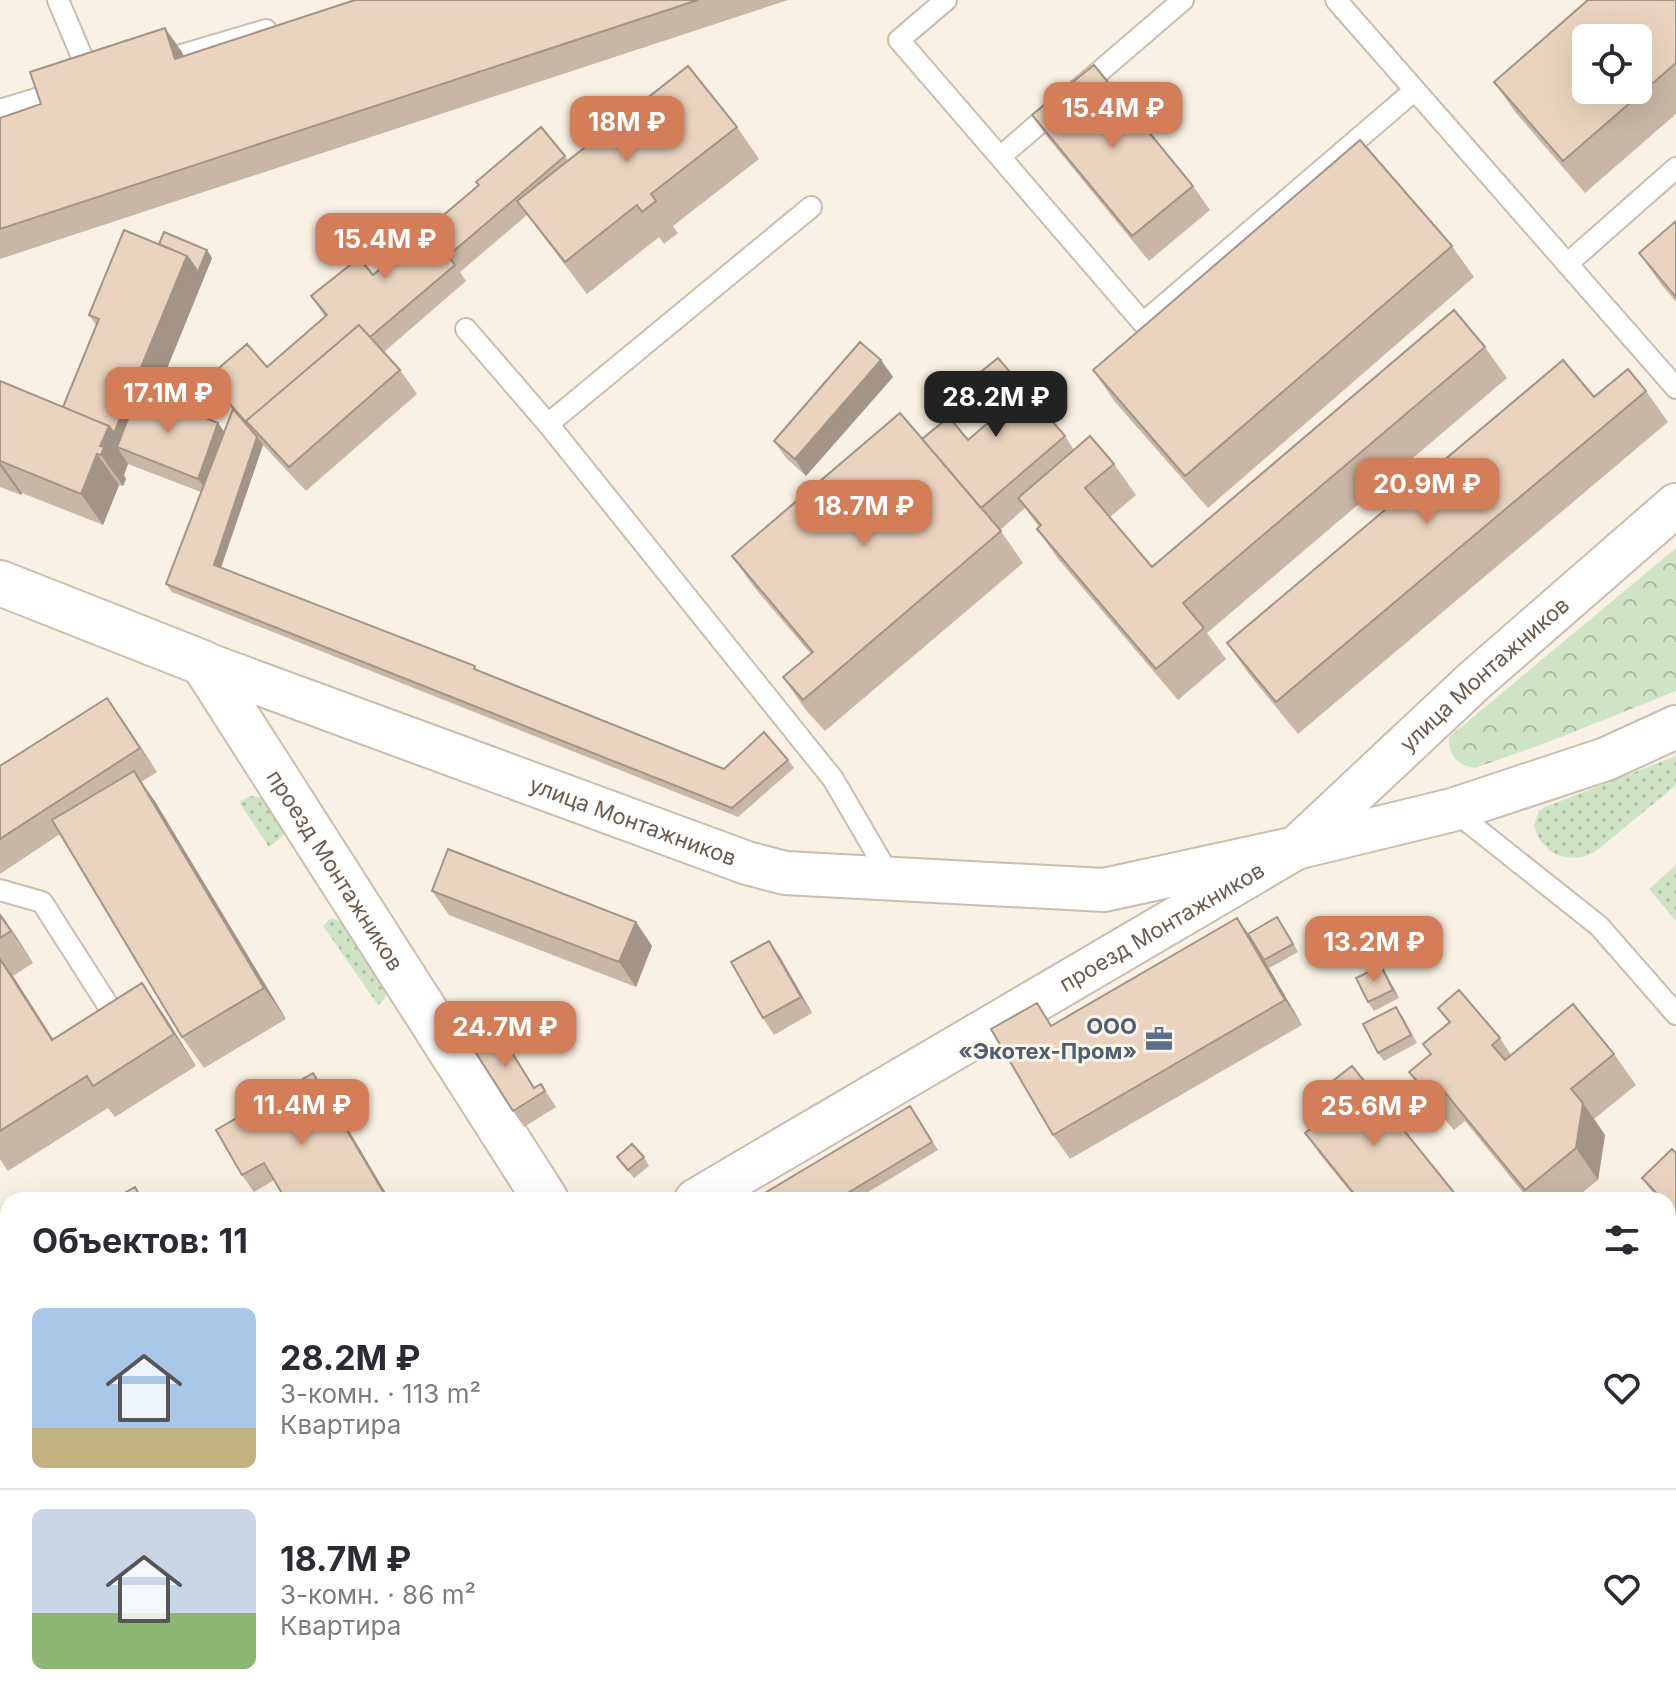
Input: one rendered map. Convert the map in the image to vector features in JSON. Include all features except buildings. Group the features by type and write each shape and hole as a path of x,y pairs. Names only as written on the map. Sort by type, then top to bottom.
{"main road":[{"name":"улица Монтажников","path":"0,583 203,663"},
{"name":"проезд Монтажников","path":"203,663 541,1192"}],"street":[{"name":"улица Монтажников","path":"1296,848 1474,681 1676,505"},
{"name":"улица Монтажников","path":"203,663 747,863 785,873 1104,890 1452,810 1606,759 1676,727"},
{"name":"проезд Монтажников","path":"710,1192 1296,848"}],"lane":[{"path":"0,110 100,79 58,0"},
{"path":"946,0 899,40 1143,323 1415,90"},
{"path":"1000,157 1183,0"},
{"path":"1336,0 1676,388"},
{"path":"136,68 282,26"},
{"path":"1567,264 1676,168"},
{"path":"548,424 811,207"},
{"path":"466,329 548,424 833,779 892,880"},
{"path":"1452,810 1599,926 1676,1014"},
{"path":"0,890 42,902 118,1021"}],"green space":[{"path":"1676,548 1676,691 1475,768 1463,765 1455,758 1449,737"},
{"path":"1676,756 1676,785 1595,852 1575,858 1557,855 1538,835 1534,825 1539,811 1545,807"},
{"path":"250,796 265,798 284,828 283,836 269,847 239,802"},
{"path":"1676,865 1676,919 1675,920 1649,889"},
{"path":"331,918 344,923 387,990 384,1000 378,1005 323,926"}],"place":[{"name":"ООО «Экотех-Пром»","path":"1159,1039"}]}
